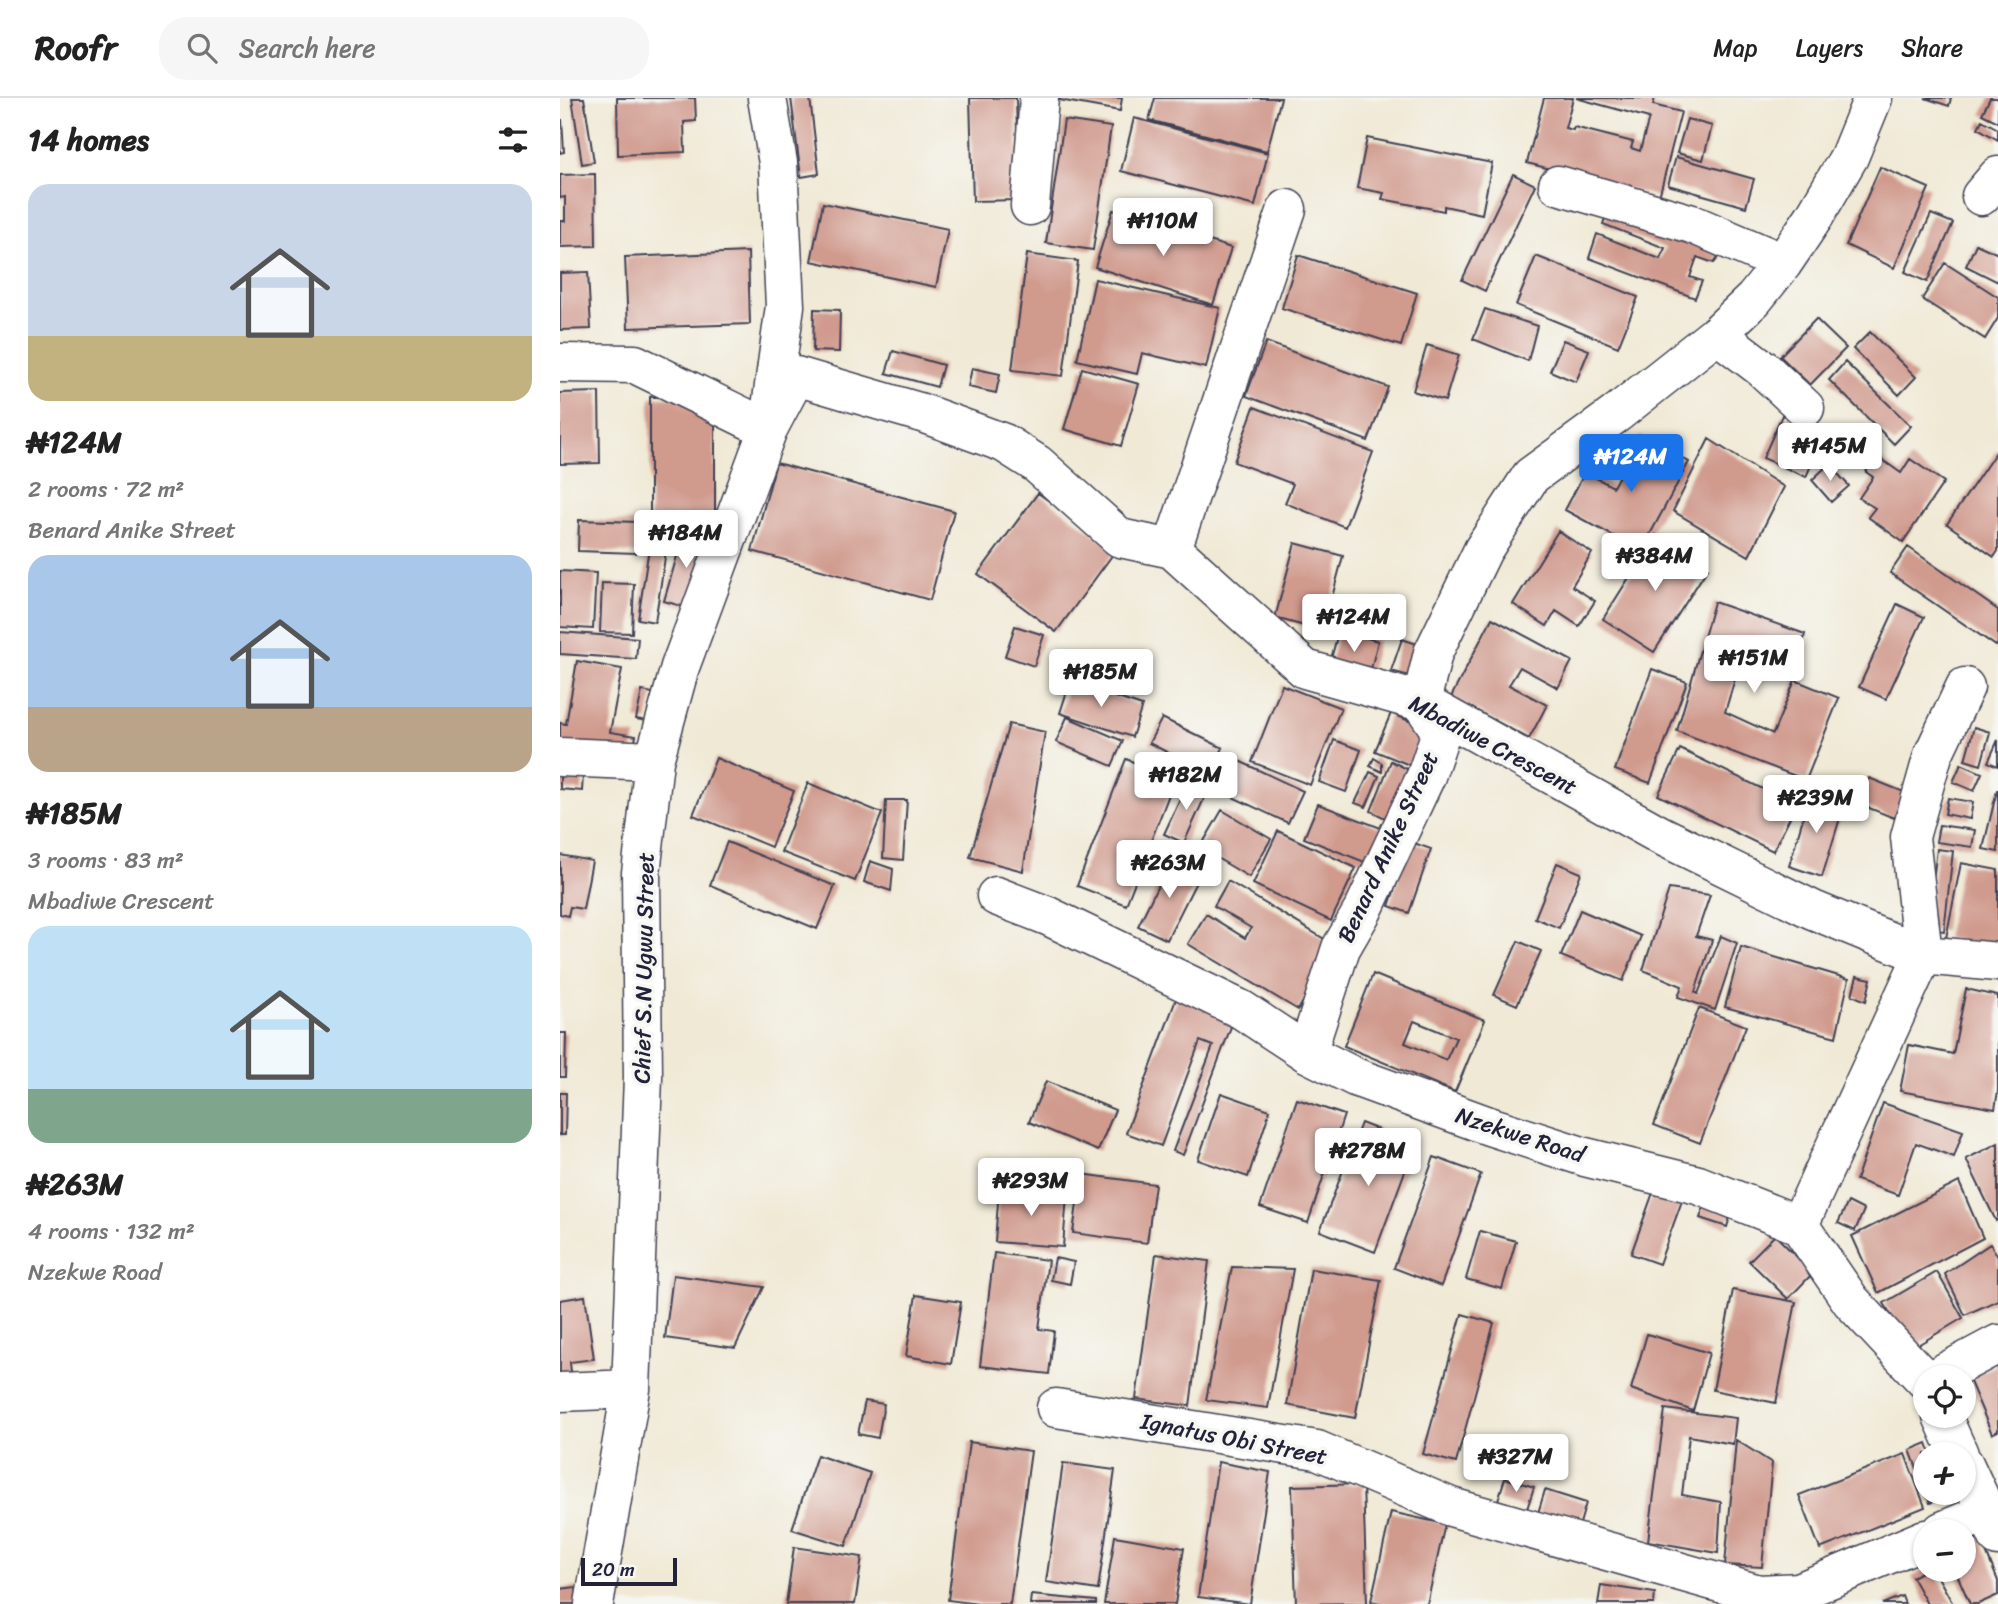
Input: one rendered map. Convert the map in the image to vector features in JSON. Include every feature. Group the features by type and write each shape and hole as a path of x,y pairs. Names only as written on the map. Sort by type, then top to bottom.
{"street":[{"name":"Chief S.N Ugwu Street","path":"594,1604 631,1389 643,1077 641,873 654,761 680,667 768,429 785,306 778,163 767,98"},
{"path":"1030,205 1039,98"},
{"path":"1421,702 1433,653 1477,561 1531,475 1616,414 1717,334 1754,299 1783,263 1814,217 1849,157 1873,98"},
{"path":"1558,185 1692,224 1783,263"},
{"path":"560,363 635,364 768,429 796,376 922,413 1004,443 1037,464 1120,538 1172,548 1287,209"},
{"path":"1717,334 1763,369 1805,408"},
{"name":"Mbadiwe Crescent","path":"1172,548 1305,669 1421,702 1672,841 1813,910 1923,955 1998,962"},
{"path":"1913,1367 1851,1301 1799,1225 1923,955 1910,837 1933,755 1965,687"},
{"name":"Benard Anike Street","path":"1307,1053 1341,948 1363,910 1426,776 1441,732 1421,702"},
{"path":"560,757 654,761"},
{"name":"Nzekwe Road","path":"996,896 1048,916 1242,1010 1307,1053 1355,1077 1489,1126 1585,1157 1698,1185 1799,1225"},
{"path":"1959,1365 1998,1344"},
{"path":"560,1392 631,1389"},
{"name":"Ignatus Obi Street","path":"1056,1408 1317,1450 1451,1507 1759,1594 1799,1592 1913,1544"},
{"path":"1976,1491 1991,1525"}],"building":[{"path":"572,98 584,98 594,162 582,164"},
{"path":"617,98 695,98 696,121 684,122 685,152 618,155"},
{"path":"791,98 810,98 819,174 801,177"},
{"path":"970,98 1016,98 1019,200 973,201"},
{"path":"1122,98 1120,111 1059,100"},
{"path":"1155,98 1281,98 1267,151 1149,120"},
{"path":"1544,98 1573,98 1565,128 1573,130 1574,127 1633,142 1631,148 1640,151 1649,118 1576,98 1655,98 1653,105 1681,112 1659,197 1527,163"},
{"path":"1925,98 1951,98 1949,106"},
{"path":"1990,98 1998,98 1998,122 1982,114"},
{"path":"1134,118 1268,153 1255,206 1121,171"},
{"path":"1687,119 1712,126 1703,160 1677,153"},
{"path":"560,120 564,152 560,153"},
{"path":"1064,120 1111,127 1093,250 1046,243"},
{"path":"1982,120 1998,129 1998,140 1978,128"},
{"path":"1367,138 1492,163 1482,214 1444,206 1444,211 1382,199 1384,193 1357,188"},
{"path":"1676,157 1754,179 1746,207 1668,185"},
{"path":"1880,167 1929,188 1894,268 1846,245"},
{"path":"595,174 596,246 560,247 560,221 565,221 565,197 560,198 560,175"},
{"path":"1513,174 1535,185 1485,291 1462,280"},
{"path":"823,203 948,229 936,287 811,261"},
{"path":"1610,205 1725,250 1714,263 1697,257 1690,277 1702,281 1695,298 1589,258 1597,234 1660,259 1665,248 1603,224"},
{"path":"1113,210 1231,248 1213,305 1095,267"},
{"path":"1931,214 1953,223 1927,282 1905,272"},
{"path":"1976,244 1998,254 1998,282 1966,266"},
{"path":"748,252 750,324 628,328 625,257"},
{"path":"1027,254 1078,261 1063,376 1012,370"},
{"path":"1298,255 1417,293 1401,346 1282,308"},
{"path":"1536,256 1638,297 1618,347 1516,305"},
{"path":"1945,263 1998,297 1998,318 1985,339 1922,299"},
{"path":"588,272 591,329 560,330 560,273"},
{"path":"1095,279 1220,308 1206,368 1142,353 1137,374 1077,360"},
{"path":"814,309 840,310 839,352 813,351"},
{"path":"1485,309 1537,326 1528,361 1473,339"},
{"path":"1816,319 1846,348 1810,385 1780,356"},
{"path":"1870,332 1916,377 1899,395 1853,349"},
{"path":"1563,340 1589,350 1576,382 1550,371"},
{"path":"1266,342 1388,387 1368,441 1246,396"},
{"path":"1427,345 1459,355 1445,401 1413,391"},
{"path":"893,351 943,365 937,387 886,373"},
{"path":"1845,362 1911,426 1894,444 1829,380"},
{"path":"972,368 1000,374 996,393 968,387"},
{"path":"1082,368 1139,384 1121,446 1064,429"},
{"path":"599,392 600,463 560,464 560,393"},
{"path":"650,397 715,397 715,527 650,527"},
{"path":"1254,407 1373,452 1345,527 1285,503 1293,484 1234,462"},
{"path":"1782,415 1824,435 1806,477 1763,458"},
{"path":"1640,436 1689,462 1641,551 1565,510 1585,472 1613,487"},
{"path":"1709,439 1784,487 1749,556 1673,511"},
{"path":"1998,449 1998,551 1994,557 1947,524"},
{"path":"1877,456 1901,473 1910,459 1944,482 1903,542 1868,517 1875,508 1859,498 1873,477 1866,472"},
{"path":"776,463 954,511 930,600 752,551"},
{"path":"1829,464 1849,486 1831,502 1812,480"},
{"path":"1038,493 1116,550 1056,632 978,574"},
{"path":"579,520 637,522 636,553 578,551"},
{"path":"1558,531 1592,553 1572,586 1595,601 1579,626 1556,611 1547,626 1513,604"},
{"path":"684,532 709,539 688,608 664,601"},
{"path":"651,535 668,538 655,622 638,619"},
{"path":"1656,535 1708,568 1654,652 1603,619"},
{"path":"1295,543 1343,556 1323,631 1275,618"},
{"path":"1908,547 1998,610 1996,646 1890,573"},
{"path":"560,571 596,573 593,629 560,627"},
{"path":"602,583 634,584 632,633 600,632"},
{"path":"1714,602 1805,634 1797,668 1744,649 1725,712 1773,734 1795,680 1839,698 1806,780 1677,731"},
{"path":"1897,604 1924,617 1886,699 1859,687"},
{"path":"1492,618 1572,661 1558,688 1520,667 1509,685 1547,705 1529,739 1451,697"},
{"path":"1015,626 1044,635 1034,666 1005,656"},
{"path":"1339,630 1378,641 1369,677 1329,666"},
{"path":"560,632 638,638 636,659 560,654"},
{"path":"1402,639 1423,646 1413,677 1391,671"},
{"path":"577,661 622,669 610,732 636,736 632,755 560,741 560,723 566,724"},
{"path":"1652,669 1687,682 1650,783 1615,770"},
{"path":"1070,682 1142,706 1132,737 1060,713"},
{"path":"1282,685 1341,708 1310,785 1252,762"},
{"path":"642,691 653,693 647,721 636,719"},
{"path":"1391,713 1425,728 1417,768 1375,751"},
{"path":"1067,717 1123,741 1112,766 1056,742"},
{"path":"1162,718 1223,748 1210,774 1149,743"},
{"path":"1009,724 1045,732 1023,871 970,857"},
{"path":"1974,727 1990,732 1981,765 1965,760"},
{"path":"1334,740 1361,750 1346,792 1319,782"},
{"path":"1998,740 1998,766 1988,762"},
{"path":"1680,749 1796,805 1773,851 1658,795"},
{"path":"716,758 794,791 771,847 693,815"},
{"path":"1374,758 1382,763 1382,772 1370,766"},
{"path":"1126,759 1175,779 1126,905 1077,886"},
{"path":"1237,760 1303,791 1288,823 1222,792"},
{"path":"1391,761 1415,773 1393,822 1371,811"},
{"path":"1961,764 1982,773 1974,791 1953,782"},
{"path":"1370,772 1379,776 1366,807 1355,803"},
{"path":"560,774 583,775 582,791 560,789"},
{"path":"1869,778 1904,792 1894,818 1859,804"},
{"path":"1189,780 1208,790 1184,843 1164,834"},
{"path":"808,783 882,813 855,881 781,852"},
{"path":"1998,790 1998,852 1983,849"},
{"path":"1810,794 1844,805 1822,877 1789,866"},
{"path":"1948,798 1973,802 1970,819 1945,814"},
{"path":"886,800 907,800 903,860 883,858"},
{"path":"1318,804 1381,828 1367,863 1304,838"},
{"path":"1222,810 1271,839 1249,877 1200,848"},
{"path":"1939,825 1975,830 1972,847 1936,842"},
{"path":"1278,831 1356,868 1331,921 1253,884"},
{"path":"727,842 835,886 817,929 710,885"},
{"path":"1411,842 1431,849 1409,913 1389,906"},
{"path":"1937,849 1953,851 1944,931 1927,929"},
{"path":"560,855 592,861 583,909 570,907 568,916 560,914"},
{"path":"1171,859 1200,874 1167,940 1138,926"},
{"path":"870,861 893,869 891,891 864,882"},
{"path":"1557,863 1581,873 1559,928 1535,918"},
{"path":"1961,863 1998,870 1998,948 1946,938"},
{"path":"1228,881 1336,946 1298,1010 1188,944 1206,914 1245,938 1251,928 1214,906"},
{"path":"1669,889 1710,895 1696,936 1712,940 1695,992 1698,994 1721,936 1737,943 1715,1010 1678,997 1682,986 1643,970"},
{"path":"1580,910 1641,936 1623,981 1561,956"},
{"path":"1518,941 1541,951 1517,1005 1494,995"},
{"path":"1741,947 1849,979 1836,1037 1725,1007"},
{"path":"1373,974 1485,1020 1455,1092 1344,1046","holes":["1414,1021 1456,1038 1446,1060 1405,1043"]},
{"path":"1857,976 1871,979 1866,1001 1852,995"},
{"path":"1966,989 1998,996 1998,1091 1995,1109 1900,1091 1909,1045 1953,1054"},
{"path":"1178,994 1235,1016 1183,1155 1173,1151 1213,1046 1200,1041 1161,1146 1126,1133"},
{"path":"1699,1008 1746,1026 1700,1143 1654,1125"},
{"path":"560,1033 566,1033 565,1077 560,1077"},
{"path":"1046,1081 1115,1110 1098,1151 1029,1122"},
{"path":"560,1093 566,1093 565,1135 560,1135"},
{"path":"1221,1093 1270,1110 1248,1177 1198,1160"},
{"path":"1297,1099 1344,1115 1308,1223 1260,1207"},
{"path":"1883,1103 1963,1131 1954,1157 1916,1143 1898,1195 1856,1180"},
{"path":"1361,1123 1415,1144 1375,1252 1320,1231"},
{"path":"1998,1143 1998,1219 1996,1221 1966,1159"},
{"path":"1434,1157 1481,1174 1441,1286 1394,1268"},
{"path":"1081,1174 1155,1184 1147,1243 1073,1233"},
{"path":"1959,1182 1983,1238 1878,1293 1852,1236"},
{"path":"1655,1187 1683,1198 1659,1264 1631,1254"},
{"path":"999,1189 1067,1195 1063,1247 995,1242"},
{"path":"1707,1198 1733,1207 1727,1227 1700,1218"},
{"path":"1848,1202 1864,1210 1855,1231 1838,1223"},
{"path":"1480,1231 1516,1241 1502,1289 1466,1279"},
{"path":"1775,1235 1813,1273 1788,1299 1749,1261"},
{"path":"1990,1244 1998,1256 1998,1300 1965,1315 1945,1274"},
{"path":"994,1253 1048,1260 1039,1329 1054,1331 1049,1374 980,1366"},
{"path":"1156,1254 1209,1261 1190,1406 1136,1399"},
{"path":"1055,1258 1074,1262 1070,1284 1051,1280"},
{"path":"1232,1267 1293,1269 1268,1408 1206,1400"},
{"path":"1311,1269 1381,1280 1355,1418 1287,1405"},
{"path":"1937,1272 1963,1318 1911,1349 1884,1303"},
{"path":"673,1275 764,1287 735,1348 665,1338"},
{"path":"1733,1290 1796,1302 1776,1403 1713,1390"},
{"path":"916,1295 961,1302 951,1364 906,1356"},
{"path":"585,1296 594,1359 570,1362 571,1373 560,1375 560,1300"},
{"path":"1462,1314 1494,1323 1456,1463 1423,1454"},
{"path":"1647,1334 1709,1353 1693,1411 1631,1389"},
{"path":"1998,1365 1998,1431 1992,1434 1976,1396 1976,1374"},
{"path":"865,1401 884,1404 878,1438 858,1434"},
{"path":"1665,1409 1736,1418 1733,1444 1689,1436 1682,1495 1721,1502 1718,1553 1648,1541"},
{"path":"1736,1440 1772,1463 1762,1567 1725,1565"},
{"path":"969,1442 1031,1451 1010,1604 948,1600"},
{"path":"1905,1454 1913,1475 1913,1505 1925,1507 1820,1549 1799,1495"},
{"path":"817,1455 870,1473 846,1546 792,1529"},
{"path":"1218,1462 1270,1472 1250,1604 1198,1597"},
{"path":"1063,1463 1115,1470 1098,1590 1046,1582"},
{"path":"1505,1478 1534,1487 1527,1509 1498,1500"},
{"path":"1363,1484 1367,1603 1296,1604 1292,1486"},
{"path":"1545,1490 1586,1503 1579,1527 1538,1513"},
{"path":"1391,1512 1445,1524 1427,1604 1383,1604 1371,1601"},
{"path":"1115,1536 1184,1548 1175,1604 1104,1604"},
{"path":"1980,1537 1998,1581 1998,1595 1978,1604 1970,1604 1960,1582 1976,1582 1976,1539"},
{"path":"794,1547 862,1557 855,1604 786,1604"},
{"path":"1915,1582 1941,1582 1953,1604 1927,1604"},
{"path":"1601,1585 1655,1593 1654,1604 1598,1604"},
{"path":"576,1587 578,1604 560,1604 560,1589"},
{"path":"1031,1595 1096,1601 1096,1604 1030,1604"},
{"path":"1902,1596 1905,1604 1882,1604"}]}
